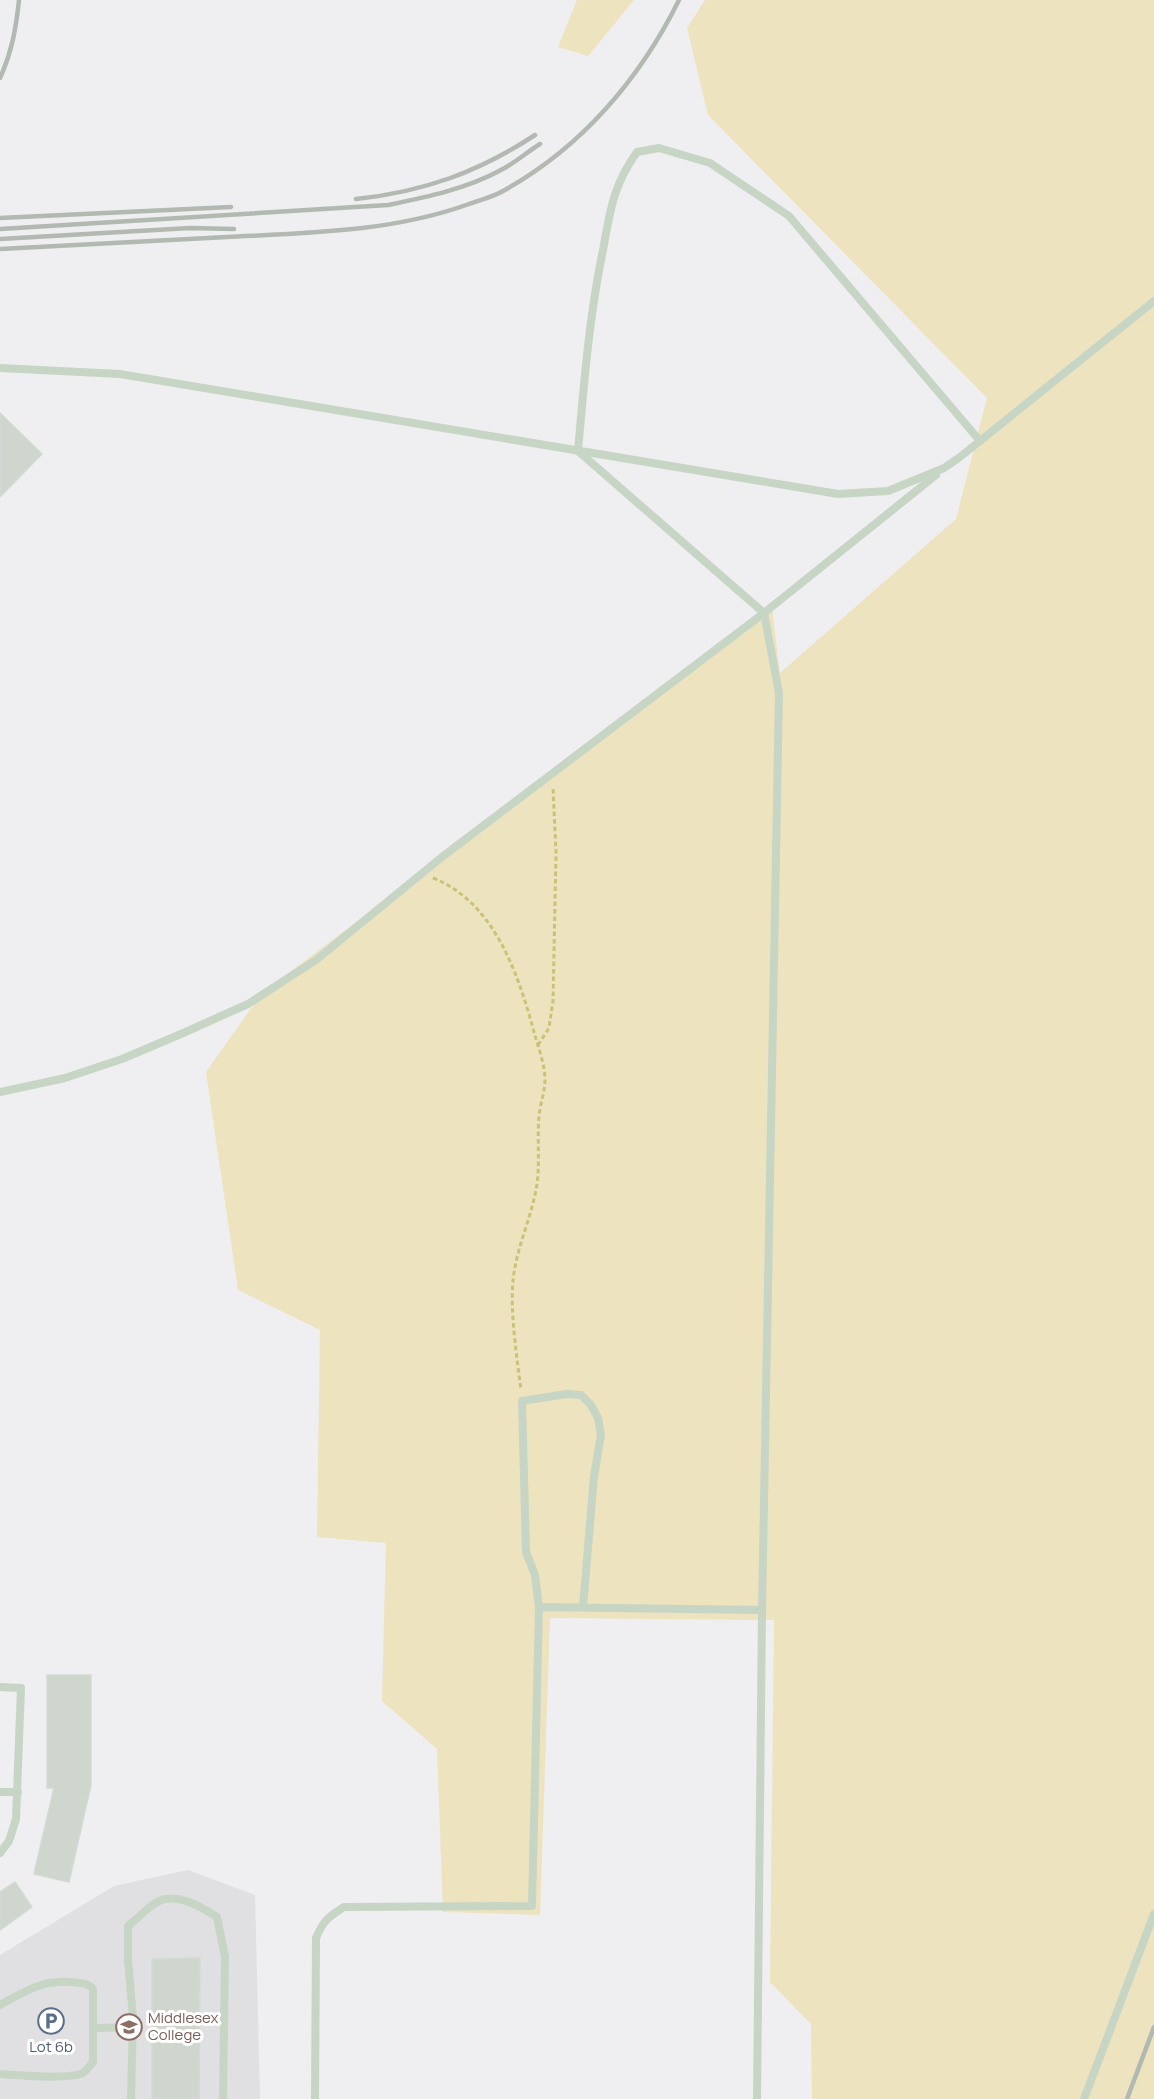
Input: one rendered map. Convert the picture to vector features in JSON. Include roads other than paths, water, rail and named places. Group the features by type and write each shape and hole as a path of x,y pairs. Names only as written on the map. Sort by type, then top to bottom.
{"lane":[{"path":"578,451 593,297 613,196 625,169 637,152 659,148 710,163 789,216 980,441"},
{"path":"0,1092 65,1078 122,1059 248,1004 316,960 421,874 764,613 1154,301"},
{"path":"0,368 120,374 838,494 888,491 944,468"},
{"path":"578,451 764,613 779,693 762,1610 757,2099"},
{"path":"315,2099 316,1938 322,1923 344,1907 532,1906 539,1607 535,1575 526,1552 522,1401 567,1394 581,1395 591,1405 598,1419 600,1435 582,1607"},
{"path":"539,1607 762,1610"},
{"path":"0,1687 21,1688 16,1818 9,1841 0,1853"},
{"path":"0,1791 18,1792"},
{"path":"131,2099 133,2027 128,1926 156,1902 175,1898 199,1905 217,1917 225,1957 223,2099"},
{"path":"1084,2099 1154,1914"},
{"path":"0,2005 38,1984 54,1981 85,1983 93,1989 93,2062 81,2074 67,2076 0,2074"},
{"path":"94,2028 133,2027"}],"railway":[{"path":"0,78 13,40 19,0"},
{"path":"0,249 350,230 440,213 491,197 531,174 558,154 606,109 646,57 679,0"},
{"path":"356,199 404,191 450,178 493,160 535,135"},
{"path":"0,229 388,205 432,195 488,177 540,144"},
{"path":"0,218 231,207"},
{"path":"0,239 190,228 234,229"},
{"path":"1127,2099 1154,2027"}],"place":[{"name":"Lot 6b","path":"51,2021"},
{"name":"Middlesex College","path":"129,2027"}]}
